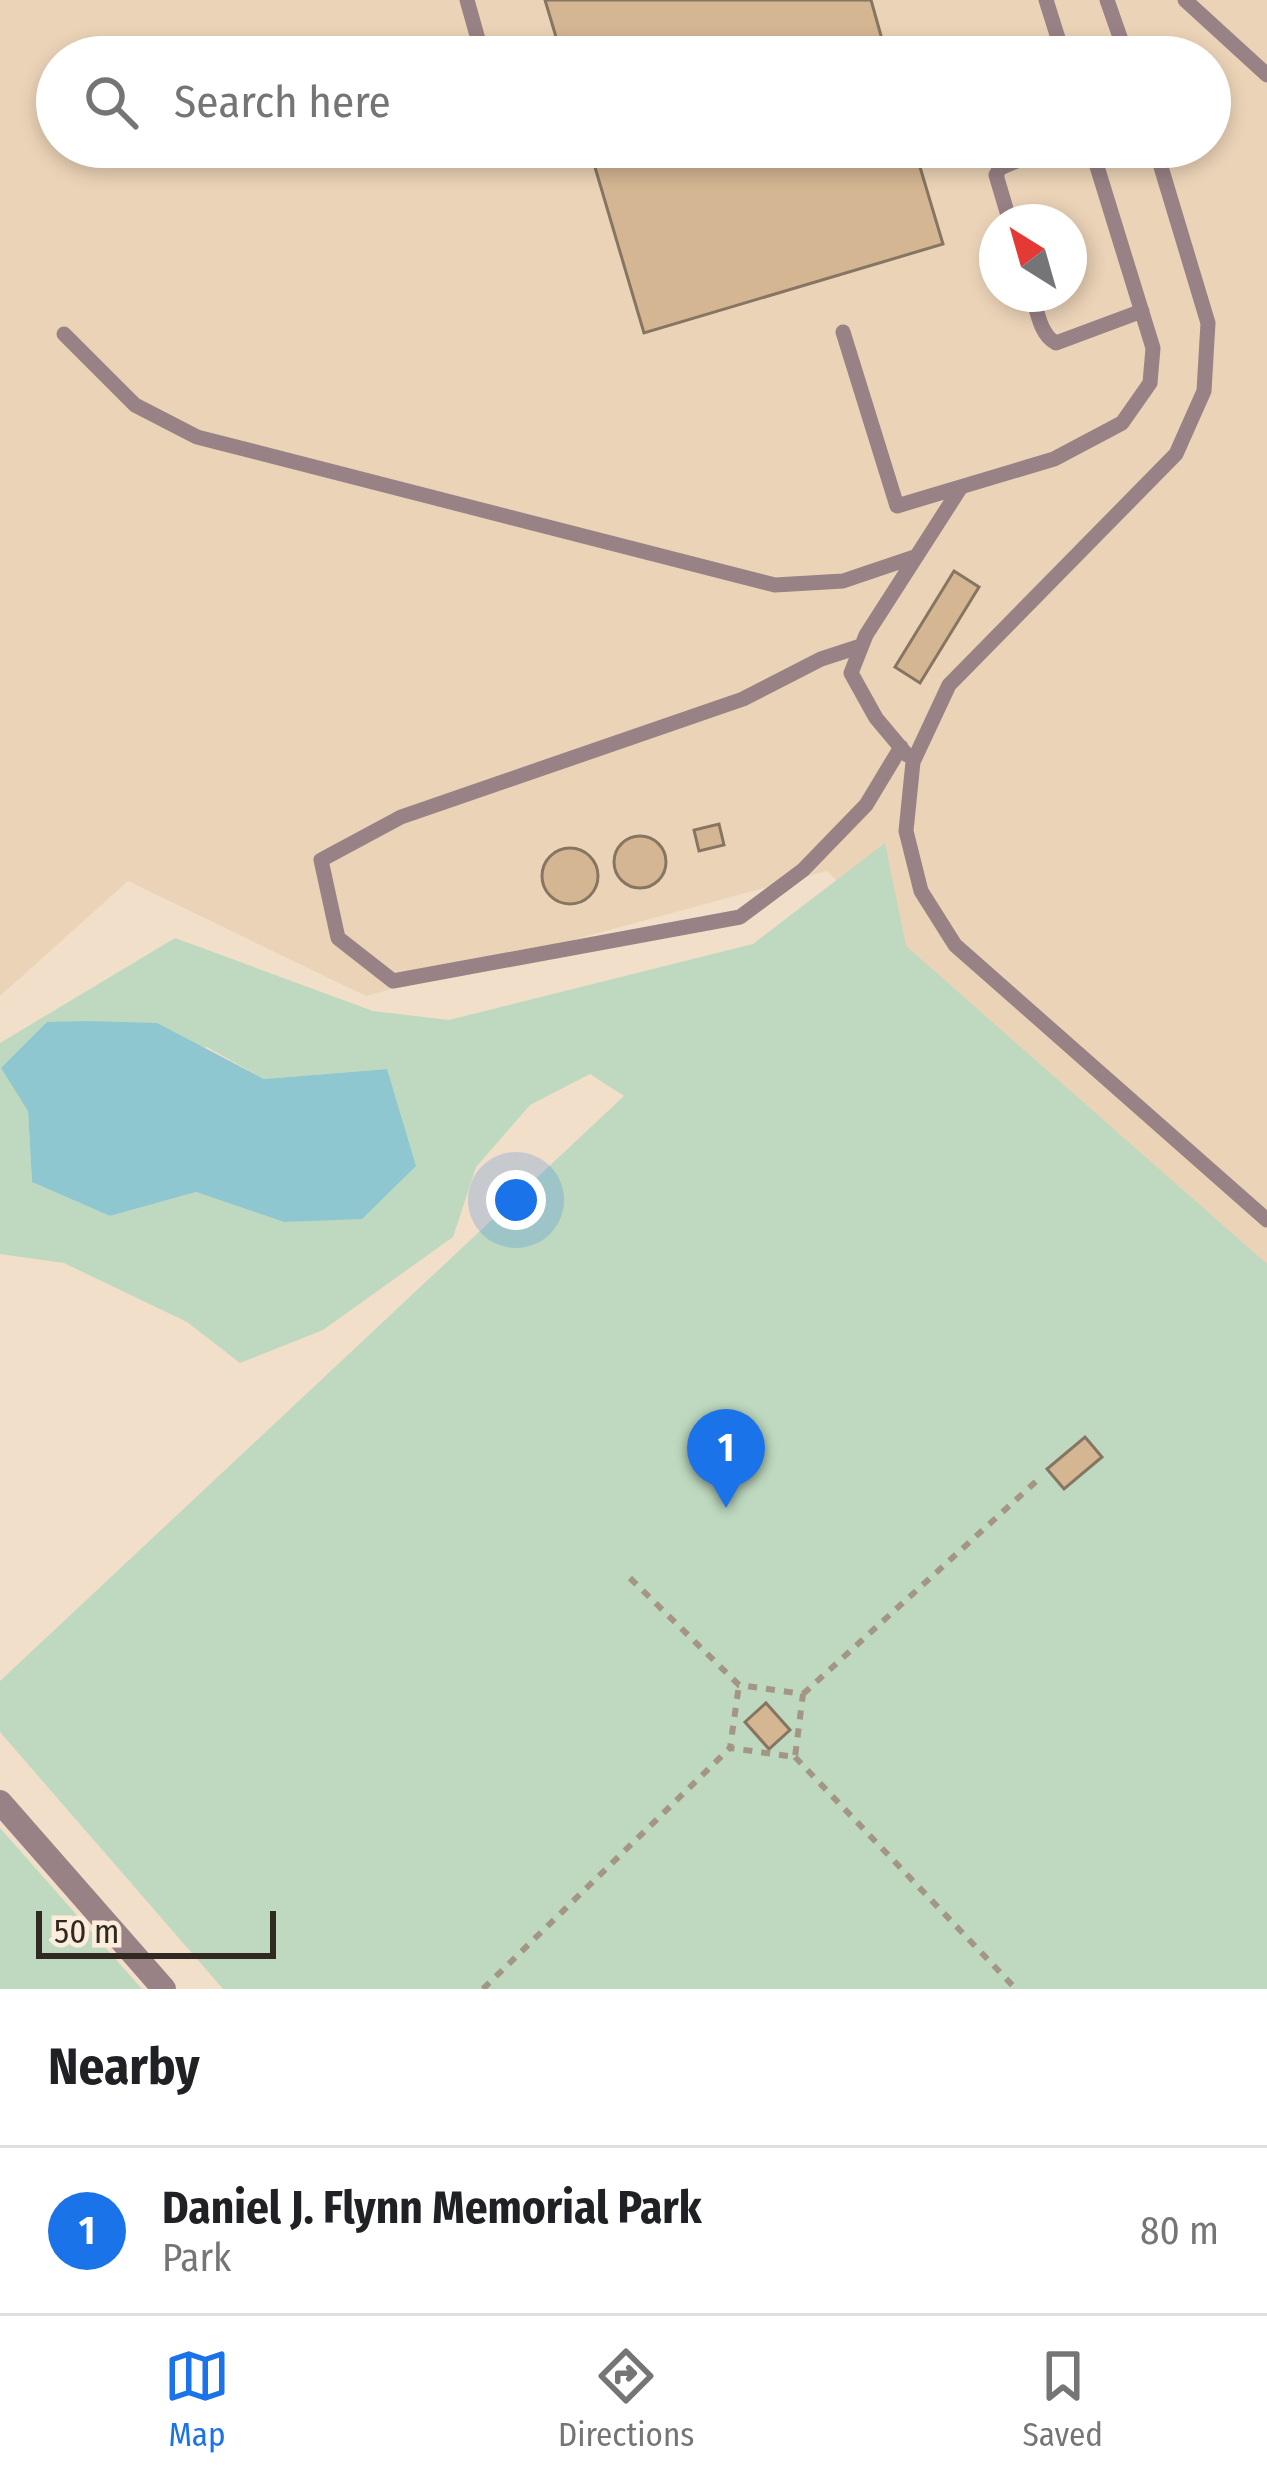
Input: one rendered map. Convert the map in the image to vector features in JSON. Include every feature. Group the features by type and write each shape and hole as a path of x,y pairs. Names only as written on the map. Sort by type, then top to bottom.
{"street":[{"path":"0,1802 164,1989"}],"lane":[{"path":"467,0 477,36"},
{"path":"1046,0 1057,36"},
{"path":"1107,0 1120,36"},
{"path":"1187,0 1225,36"},
{"path":"1231,41 1267,75"},
{"path":"1000,168 996,175 1005,204"},
{"path":"843,332 897,506 1054,459 1122,423 1150,383 1153,348 1098,168"},
{"path":"1161,168 1208,322 1204,392 1176,454 949,685 913,762 906,831 921,891 955,945 1267,1220"},
{"path":"1038,312 1048,339 1056,343 1142,310"},
{"path":"64,334 135,405 197,436 220,442 775,585 843,581 917,556"},
{"path":"913,762 876,718 851,673 861,646 962,487"},
{"path":"861,646 821,659 743,699 401,817 321,860 338,938 393,981 740,917 803,870 866,805 901,747"}],"path":[{"path":"795,1757 803,1694 1042,1475"},
{"path":"630,1578 739,1685 803,1694"},
{"path":"483,1989 730,1748 739,1685"},
{"path":"730,1748 795,1757 1016,1989"}],"shaded area":[{"path":"0,0 1267,0 1267,1308 827,871 366,996 128,881 0,996"}],"green space":[{"path":"885,843 906,946 1267,1264 1267,1989 223,1989 0,1732 0,1681 624,1096 590,1074 530,1105 476,1167 453,1237 323,1330 240,1363 187,1322 64,1263 0,1254 0,1043 175,938 373,1011 449,1020 753,944","holes":["207,1047 264,1079 386,1069 284,1222 196,1192 110,1216 32,1182 28,1111"]},
{"path":"0,1828 142,1989 0,1989"}],"water":[{"path":"47,1022 157,1023 264,1079 387,1069 416,1166 362,1219 284,1222 196,1192 110,1216 32,1182 28,1111 1,1068"}],"building":[{"path":"545,0 871,0 881,36 556,36"},
{"path":"595,168 920,168 943,244 644,333"},
{"path":"954,571 979,587 920,683 895,667"},
{"path":"719,824 724,845 699,851 694,830"},
{"path":"640,836 659,843 666,862 659,881 640,888 621,881 614,862 621,843"},
{"path":"570,848 590,856 598,876 590,896 570,904 550,896 542,876 550,856"},
{"path":"1085,1437 1102,1457 1064,1489 1047,1469"},
{"path":"766,1703 790,1730 769,1749 745,1722"}],"place":[{"name":"Daniel J. Flynn Memorial Park","path":"726,1508"}]}
